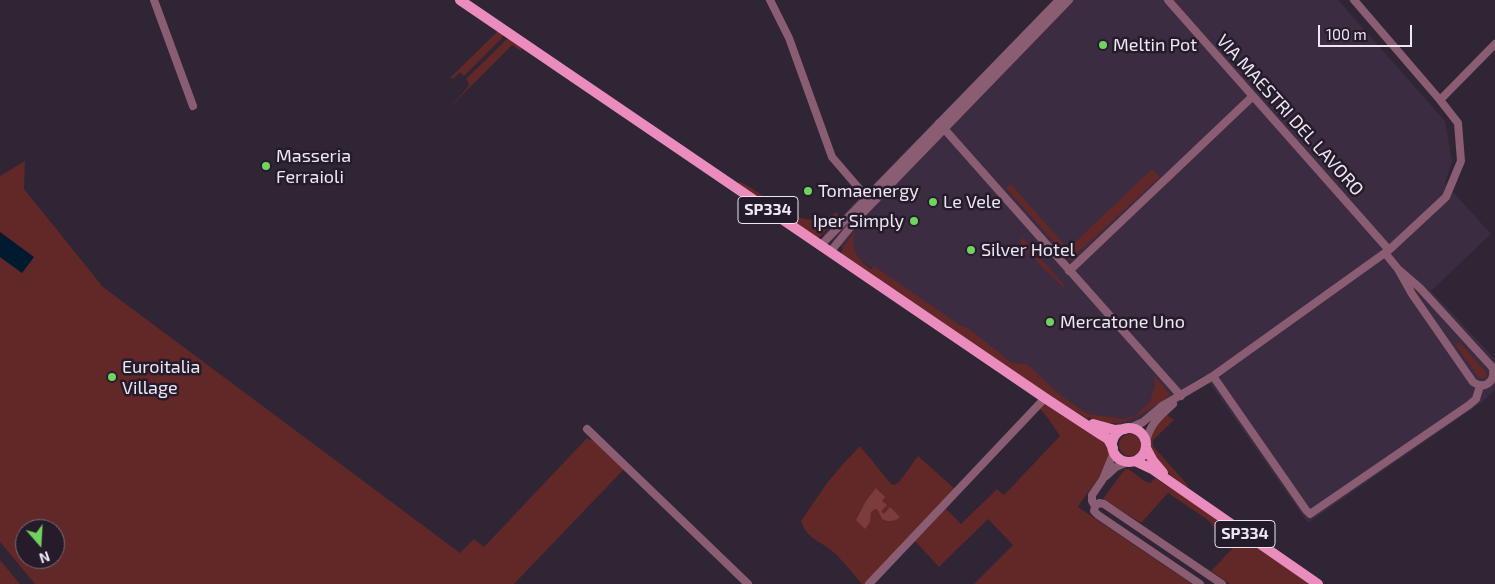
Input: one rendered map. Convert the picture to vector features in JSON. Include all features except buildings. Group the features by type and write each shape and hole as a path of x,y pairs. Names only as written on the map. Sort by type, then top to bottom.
{"main road":[{"name":"SP334","path":"460,0 1108,439 1119,458 1146,466 1318,584"},
{"name":"SP334","path":"1077,418 1108,429 1128,428 1140,432 1153,461 1172,483"},
{"path":"1114,450 1113,442 1116,435 1128,428"},
{"path":"1131,462 1143,456 1146,445"}],"street":[{"path":"154,0 193,106"},
{"path":"770,0 789,38 832,157 869,200"},
{"path":"942,126 1058,0"},
{"path":"821,246 1069,0"},
{"name":"VIA MAESTRI DEL LAVORO","path":"1168,0 1387,251 1398,269"},
{"path":"1128,428 1143,422 1162,406 1213,376 1387,251 1446,197 1461,161 1458,123 1354,0"},
{"path":"1440,100 1495,44"},
{"path":"1069,271 1253,96"},
{"path":"942,126 1180,397"},
{"path":"830,252 858,218 869,200"},
{"path":"1398,269 1420,288 1493,368 1495,374 1490,384 1480,386 1473,382 1412,294 1398,269"},
{"path":"1213,376 1310,514 1469,405 1476,399 1480,386"},
{"path":"1146,445 1148,434 1154,422 1180,397"},
{"path":"869,584 1045,398"},
{"path":"587,429 748,584"},
{"path":"1103,479 1114,450"},
{"path":"1131,462 1116,467 1103,479 1092,495 1096,513 1200,584"},
{"path":"1095,506 1099,503 1104,504 1222,584"},
{"path":"1147,549 1155,538"}],"shaded area":[{"path":"1054,0 1338,0 1445,121 1452,161 1445,183 1491,234 1431,291 1495,359 1495,390 1482,402 1308,523 1204,375 1137,420 1122,425 1097,420 823,235"},
{"path":"498,31 503,35 502,38 464,76 460,72 454,78 450,78"},
{"path":"508,38 522,48 521,51 512,45 448,109 468,87 469,84 466,79"},
{"name":"Euroitalia Village","path":"25,161 24,189 103,287 460,553 474,539 484,547 587,438 593,439 625,468 514,584 35,584 22,569 65,569 65,519 15,519 15,560 0,542 0,176"},
{"path":"1152,169 1160,177 1070,260 1006,188 1011,184 1068,249"},
{"path":"740,182 798,217 810,220 823,218 837,212 839,218 818,238 737,183"},
{"path":"856,230 853,242 854,248 858,257 871,269 874,266 961,326 968,328 1012,363 1027,364 1059,394 1088,414 1125,419 1136,415 1150,402 1155,385 1154,375 1170,394 1144,413 1129,420 1105,423 1089,417 1088,419 1053,398 841,254 843,247"},
{"path":"1022,237 1065,286 1063,287 1027,252 1018,251"},
{"path":"1459,342 1486,372 1487,376 1485,378 1479,378 1456,345"},
{"path":"1045,403 1110,445 1110,453 1104,470 1078,507 1192,584 974,584 1013,545 988,519 939,567 914,540 952,501 946,509 961,524 997,489 1004,495 1060,436 1048,418 1038,409"},
{"path":"1167,415 1174,420 1153,440 1153,446 1185,482 1188,486 1186,488 1159,463 1150,445 1151,435 1156,425"},
{"path":"1130,434 1138,437 1141,445 1138,453 1130,456 1122,453 1119,445 1122,437"},
{"path":"860,446 891,484 894,485 899,482 918,456 955,489 866,584 862,584 832,551 810,536 801,521 827,483"},
{"path":"1125,469 1150,483 1155,478 1311,584 1230,584 1211,571 1233,548 1208,520 1168,493 1141,523 1103,499"},
{"path":"876,488 885,497 882,501 887,505 881,511 884,514 890,507 900,517 894,521 884,520 878,510 875,509 871,512 870,522 865,529 856,520 866,501"},
{"path":"0,560 20,584 0,584"}],"water":[{"path":"0,232 34,257 22,273 0,257"}],"place":[{"name":"Meltin Pot","path":"1103,45"},
{"name":"Masseria Ferraioli","path":"266,166"},
{"name":"Tomaenergy","path":"808,191"},
{"name":"Le Vele","path":"933,202"},
{"name":"Iper Simply","path":"914,221"},
{"name":"Silver Hotel","path":"971,250"},
{"name":"Mercatone Uno","path":"1050,322"},
{"name":"Euroitalia Village","path":"112,377"}]}
